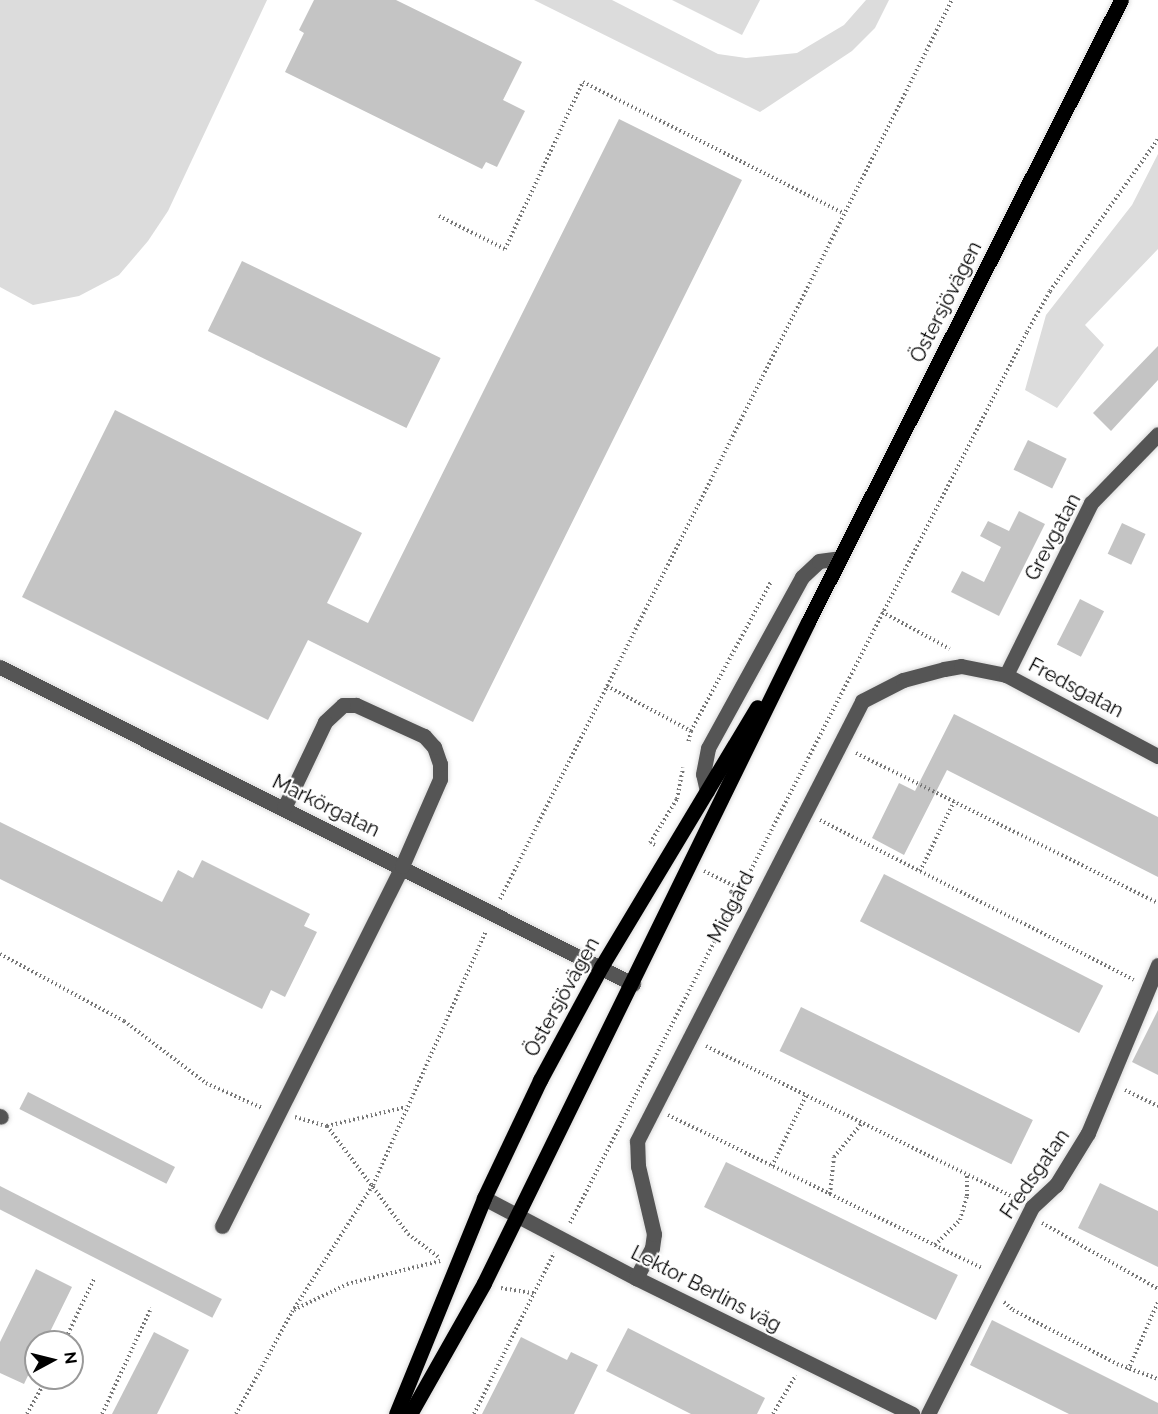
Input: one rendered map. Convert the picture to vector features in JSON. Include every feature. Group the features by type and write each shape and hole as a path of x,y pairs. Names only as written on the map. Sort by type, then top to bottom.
{"main road":[{"name":"Östersjövägen","path":"410,1414 484,1282 633,984 808,622 1121,0"},
{"name":"Östersjövägen","path":"396,1414 484,1198 601,967 808,622"}],"street":[{"name":"Grevgatan","path":"1006,675 1091,503 1158,434"},
{"path":"707,791 703,774 708,748 802,577 819,561 840,558"},
{"name":"Midgård","path":"636,1278 652,1248 654,1234 638,1166 637,1141 803,811 862,702 903,680 961,666 1006,675"},
{"name":"Markörgatan","path":"0,667 494,912 633,984"},
{"name":"Fredsgatan","path":"1006,675 1158,756"},
{"path":"222,1226 402,866 440,779 440,764 434,747 424,736 357,705 343,705 325,722 284,808"},
{"name":"Fredsgatan","path":"928,1414 948,1367 1030,1210 1056,1185 1072,1161 1158,965"},
{"name":"Lektor Berlins väg","path":"484,1198 636,1278 912,1414"}],"path":[{"path":"236,1414 292,1312 373,1185 494,912 952,0"},
{"path":"439,216 505,249 583,82 844,213"},
{"path":"686,754 691,731 771,582"},
{"path":"882,612 950,649 957,654 961,666"},
{"path":"607,686 691,731"},
{"path":"839,744 1158,903"},
{"path":"650,843 677,799 684,765"},
{"path":"920,871 954,802"},
{"path":"803,811 1147,986"},
{"path":"689,1038 967,1175 1030,1210 1062,1237 1158,1289"},
{"path":"1108,1082 1158,1106"},
{"path":"772,1166 806,1096"},
{"path":"327,1126 406,1107"},
{"path":"654,1108 935,1245 993,1281 1013,1310 1128,1370 1158,1379"},
{"path":"830,1194 834,1157 862,1123"},
{"path":"935,1245 960,1220 967,1196 967,1175"},
{"path":"292,1312 347,1284 443,1260"},
{"path":"70,1330 94,1279"},
{"path":"1128,1370 1158,1302"},
{"path":"102,1414 151,1308"},
{"path":"773,1414 804,1361"},
{"path":"27,1414 40,1390"}],"shaded area":[{"path":"0,0 267,0 168,211 148,241 119,275 79,296 33,305 0,287"},
{"path":"534,0 612,0 718,54 746,58 797,53 844,25 866,0 889,0 875,28 852,51 760,112"},
{"path":"672,0 760,0 742,35"},
{"path":"1158,154 1158,249 1085,325 1104,345 1057,408 1025,390 1046,315 1132,205"}],"building":[{"path":"314,0 396,0 522,62 503,100 525,111 497,167 486,162 482,169 285,72 304,33 299,30"},
{"path":"619,119 742,180 473,722 308,640 268,720 22,597 115,410 362,533 327,603 368,623"},
{"path":"242,261 441,358 406,428 208,331"},
{"path":"1158,346 1158,380 1111,431 1093,413"},
{"path":"1028,440 1067,459 1052,489 1014,470"},
{"path":"1019,511 1045,524 999,616 951,592 962,571 984,582 1001,547 980,536 988,521 1009,531"},
{"path":"1122,523 1146,534 1131,565 1108,554"},
{"path":"1080,599 1104,611 1081,657 1057,644"},
{"path":"954,714 1158,817 1158,877 947,770 904,855 872,838 899,783 915,791"},
{"path":"0,822 162,902 178,870 193,878 202,860 310,914 304,926 317,932 285,997 271,990 262,1009 0,879"},
{"path":"884,874 1103,986 1079,1033 860,921"},
{"path":"801,1007 1033,1120 1011,1164 780,1051"},
{"path":"1158,1010 1158,1075 1132,1062"},
{"path":"28,1092 175,1167 166,1184 19,1109"},
{"path":"726,1162 958,1275 936,1320 704,1207"},
{"path":"1100,1183 1158,1211 1158,1267 1078,1228"},
{"path":"0,1186 222,1299 212,1318 0,1210"},
{"path":"36,1269 72,1287 51,1330 24,1330 24,1384 0,1373 0,1342"},
{"path":"992,1320 1158,1403 1158,1414 1069,1414 970,1365"},
{"path":"628,1328 765,1398 757,1414 691,1414 606,1371"},
{"path":"154,1332 189,1350 157,1414 112,1414"},
{"path":"521,1337 567,1360 571,1352 598,1365 574,1414 482,1414"}]}
